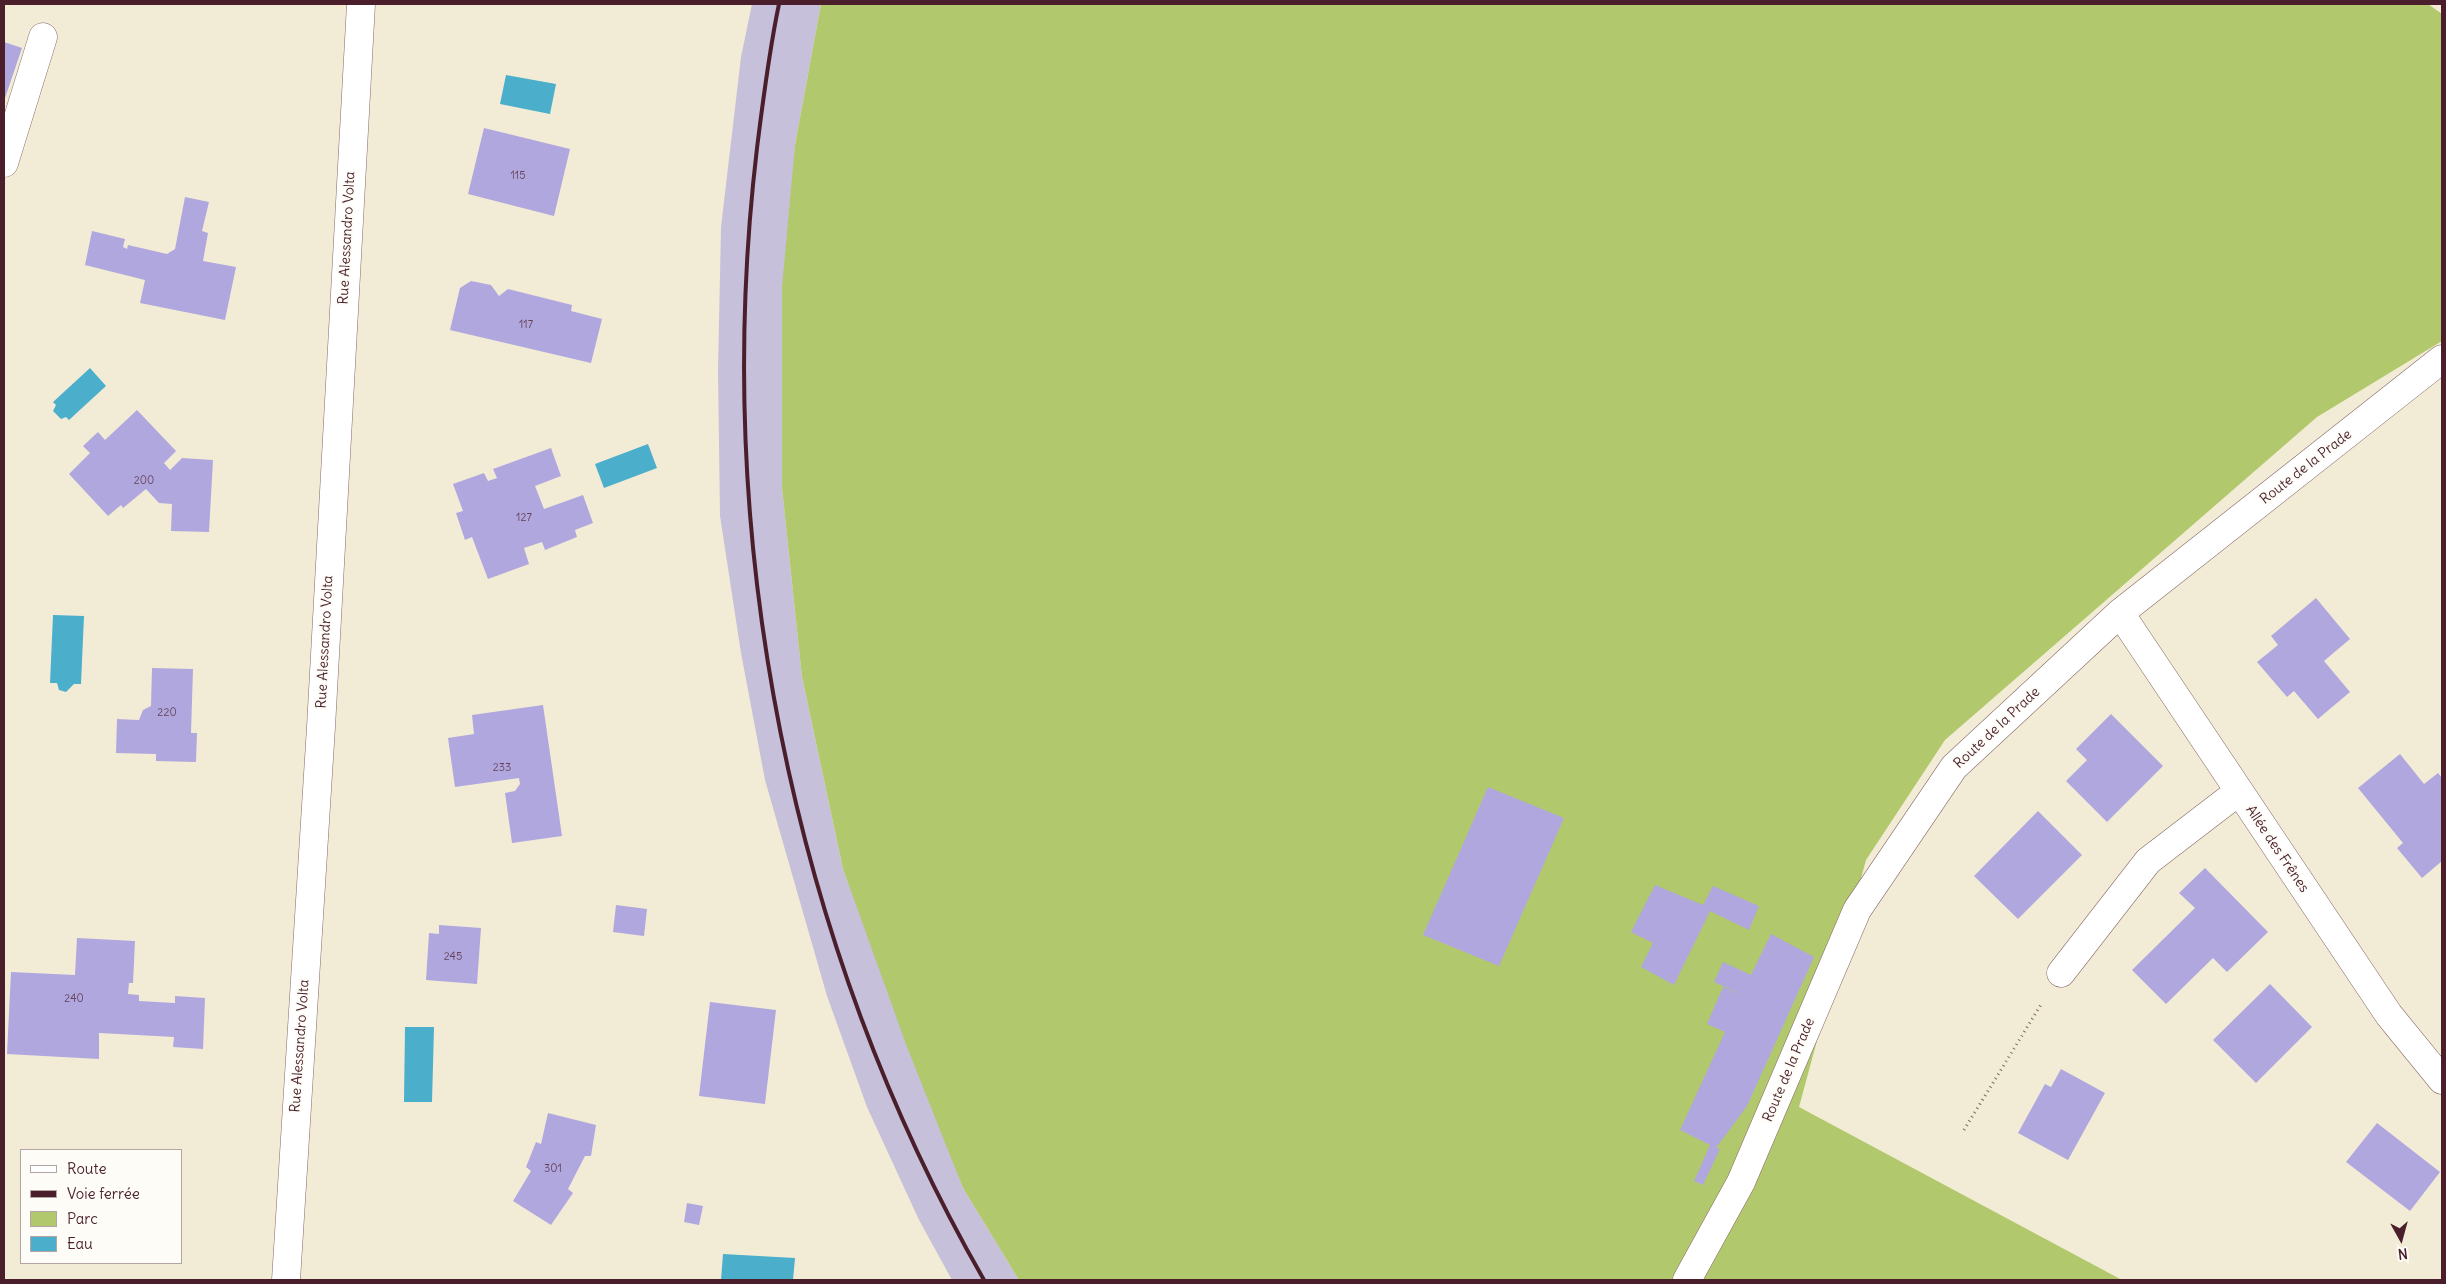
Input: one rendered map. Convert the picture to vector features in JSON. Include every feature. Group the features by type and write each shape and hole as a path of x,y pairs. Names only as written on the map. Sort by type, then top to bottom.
{"street":[{"name":"Rue Alessandro Volta","path":"286,1280 321,726 338,388 361,4"},
{"path":"4,163 43,37"},
{"name":"Route de la Prade","path":"1687,1280 1741,1182 1856,910 1954,767 2120,613 2442,359"},
{"name":"Allée des Frênes","path":"2120,613 2389,1015 2442,1080"},
{"path":"2061,973 2148,861 2238,792"}],"path":[{"path":"1964,1130 2061,973"}],"shaded area":[{"path":"752,4 821,4 795,145 782,488 802,677 843,869 963,1188 1019,1280 952,1280 919,1220 867,1107 827,996 765,780 741,653 720,516 718,371 721,227 741,57"}],"green space":[{"path":"821,4 2428,4 2442,14 2442,341 2317,417 1945,740 1866,860 1799,1107 2122,1280 1019,1280 963,1188 907,1047 843,869 802,677 782,488 782,287 795,145"}],"water":[{"path":"506,75 556,84 550,114 500,104"},
{"path":"90,368 106,386 69,420 66,417 61,419 53,411 56,405 53,402"},
{"path":"648,444 657,468 604,488 595,464"},
{"path":"53,615 84,616 81,684 74,684 66,692 59,690 57,683 50,683"},
{"path":"405,1027 434,1027 432,1102 404,1102"},
{"path":"723,1254 795,1258 793,1280 721,1280"}],"building":[{"path":"4,42 22,48 4,101"},
{"path":"484,128 570,149 554,216 468,194"},
{"path":"185,197 209,202 202,231 208,233 203,261 236,267 225,320 140,303 145,280 85,265 92,231 125,239 123,247 127,249 128,245 167,254 175,249"},
{"path":"471,281 491,285 499,296 508,289 572,305 571,311 602,319 591,363 450,330 460,288"},
{"path":"137,410 176,451 164,463 170,470 182,458 213,460 209,532 171,531 172,504 159,503 146,489 123,508 121,505 108,516 69,474 90,453 83,446 98,432 105,440"},
{"path":"551,448 561,476 535,486 544,509 583,495 593,523 575,530 577,537 545,550 542,542 524,548 529,564 488,579 472,537 465,540 456,513 463,511 453,484 484,473 488,481 497,478 493,469"},
{"path":"2316,598 2350,639 2324,661 2350,692 2318,719 2294,691 2287,697 2257,662 2278,645 2271,636"},
{"path":"152,668 193,669 191,733 197,733 196,762 156,761 156,754 116,753 117,719 139,720 143,710 151,706"},
{"path":"543,705 562,836 512,843 505,793 515,791 520,784 519,778 455,787 448,738 474,734 472,715"},
{"path":"2111,714 2163,766 2107,822 2066,781 2087,760 2076,749"},
{"path":"2400,754 2424,784 2438,773 2442,778 2442,861 2422,878 2397,848 2403,843 2358,788"},
{"path":"1488,787 1564,818 1499,966 1423,935"},
{"path":"2038,811 2082,855 2018,919 1974,876"},
{"path":"2205,868 2268,932 2227,972 2213,958 2166,1004 2132,970 2195,908 2179,893"},
{"path":"1655,885 1703,905 1713,886 1759,906 1749,930 1710,911 1674,985 1641,967 1653,943 1631,932"},
{"path":"616,905 647,909 644,936 613,932"},
{"path":"439,925 481,928 477,984 426,980 429,933 439,934"},
{"path":"1771,934 1814,957 1747,1106 1716,1148 1720,1149 1703,1185 1694,1181 1710,1145 1680,1130 1725,1032 1707,1024 1723,987 1743,995 1714,982 1723,962 1751,975"},
{"path":"77,938 135,941 133,983 129,983 128,994 139,995 139,1001 175,1003 175,996 205,998 203,1049 173,1047 174,1037 99,1033 99,1059 7,1054 11,972 75,975"},
{"path":"2270,984 2312,1027 2256,1083 2213,1040"},
{"path":"710,1002 776,1010 765,1104 699,1096"},
{"path":"2061,1069 2105,1093 2068,1160 2018,1133 2045,1084 2051,1087"},
{"path":"548,1113 596,1125 591,1156 585,1156 568,1189 573,1193 551,1225 513,1201 531,1171 526,1167 536,1142 541,1144"},
{"path":"2377,1123 2440,1172 2410,1211 2346,1162"},
{"path":"687,1203 703,1206 699,1225 684,1222"}],"railway":[{"path":"779,4 769,58 757,148 746,294 746,441 757,587 780,732 815,875 860,1015 917,1150 984,1280"}]}
